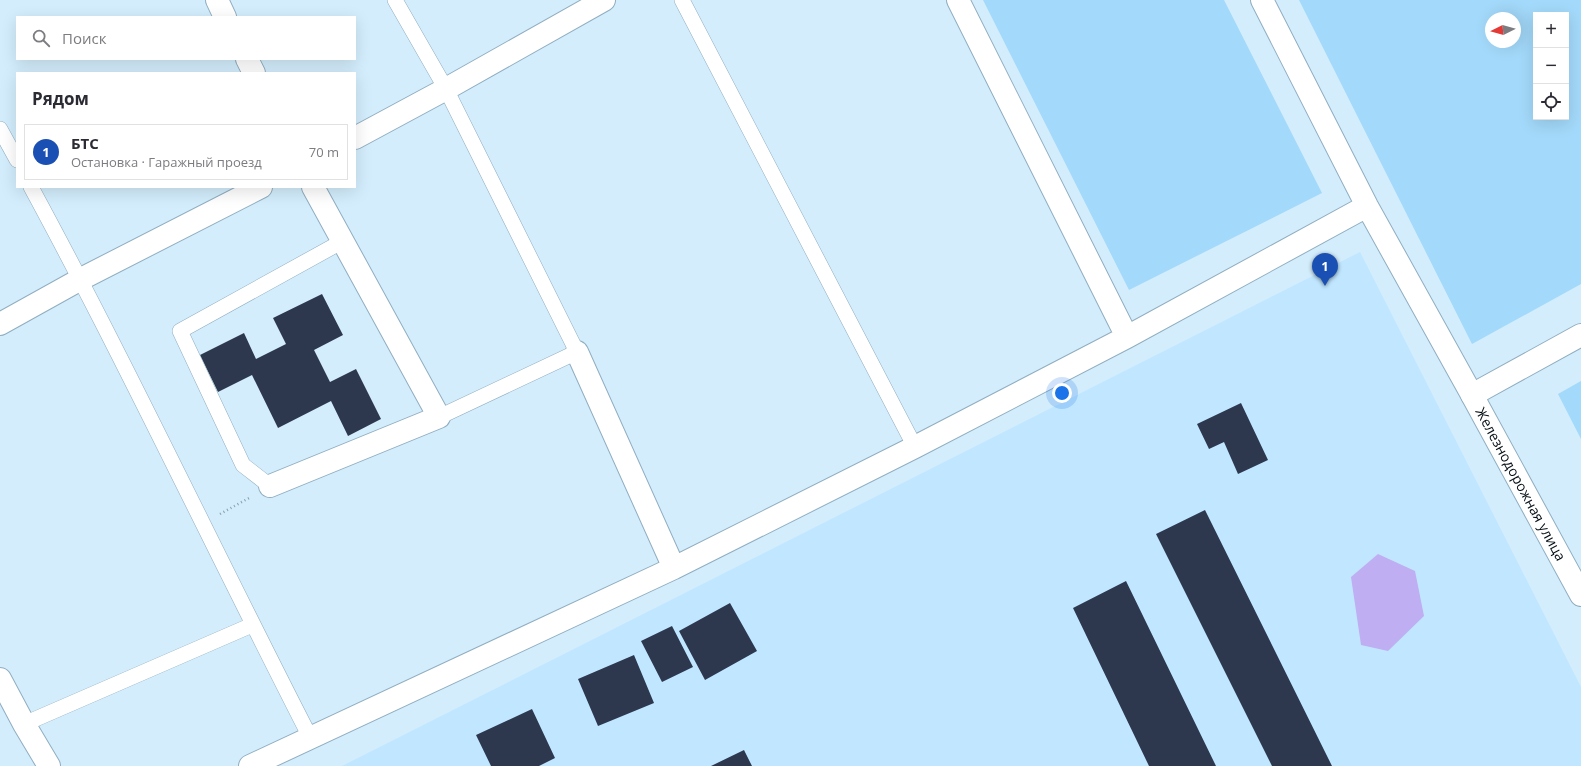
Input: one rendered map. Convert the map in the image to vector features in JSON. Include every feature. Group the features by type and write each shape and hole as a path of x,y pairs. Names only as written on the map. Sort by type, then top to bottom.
{"street":[{"path":"216,0 224,16"},
{"path":"356,137 446,89 604,0"},
{"path":"958,0 1128,337"},
{"name":"Железнодорожная улица","path":"1262,0 1367,206 1581,595"},
{"path":"248,60 254,72"},
{"path":"0,324 81,279 259,188"},
{"path":"270,486 440,417 315,188"},
{"path":"250,766 674,568 916,447 1128,337 1367,206"},
{"path":"1472,395 1581,335"},
{"path":"577,352 674,568"},
{"path":"0,678 24,724 49,766"}],"lane":[{"path":"395,0 446,89 577,352 440,417"},
{"path":"682,0 916,447"},
{"path":"0,129 16,158"},
{"path":"32,188 81,279 252,624 310,737"},
{"path":"270,486 243,465 180,331 343,241"},
{"path":"24,724 252,624"}],"path":[{"path":"202,523 270,486"}],"shaded area":[{"path":"983,0 1224,0 1322,193 1129,290"},
{"path":"1299,0 1581,0 1581,284 1472,344"},
{"path":"1360,252 1581,687 1581,766 342,766"},
{"path":"1581,381 1581,439 1558,394"},
{"path":"1378,554 1415,571 1424,616 1388,651 1361,645 1351,577"}],"building":[{"path":"322,294 343,335 314,350 330,382 356,369 381,419 348,436 331,401 278,428 252,375 218,392 200,355 244,333 256,359 286,344 273,318"},
{"path":"1241,403 1268,460 1238,474 1224,442 1209,449 1197,424"},
{"path":"1205,510 1332,766 1272,766 1156,534"},
{"path":"1126,581 1216,766 1149,766 1073,608"},
{"path":"730,603 757,651 705,680 679,631"},
{"path":"672,626 693,667 662,682 641,641"},
{"path":"634,655 654,703 598,726 578,679"},
{"path":"532,709 555,758 539,766 491,766 476,735"},
{"path":"744,750 752,766 711,766"}],"place":[{"name":"БТС","path":"1325,286"}]}
